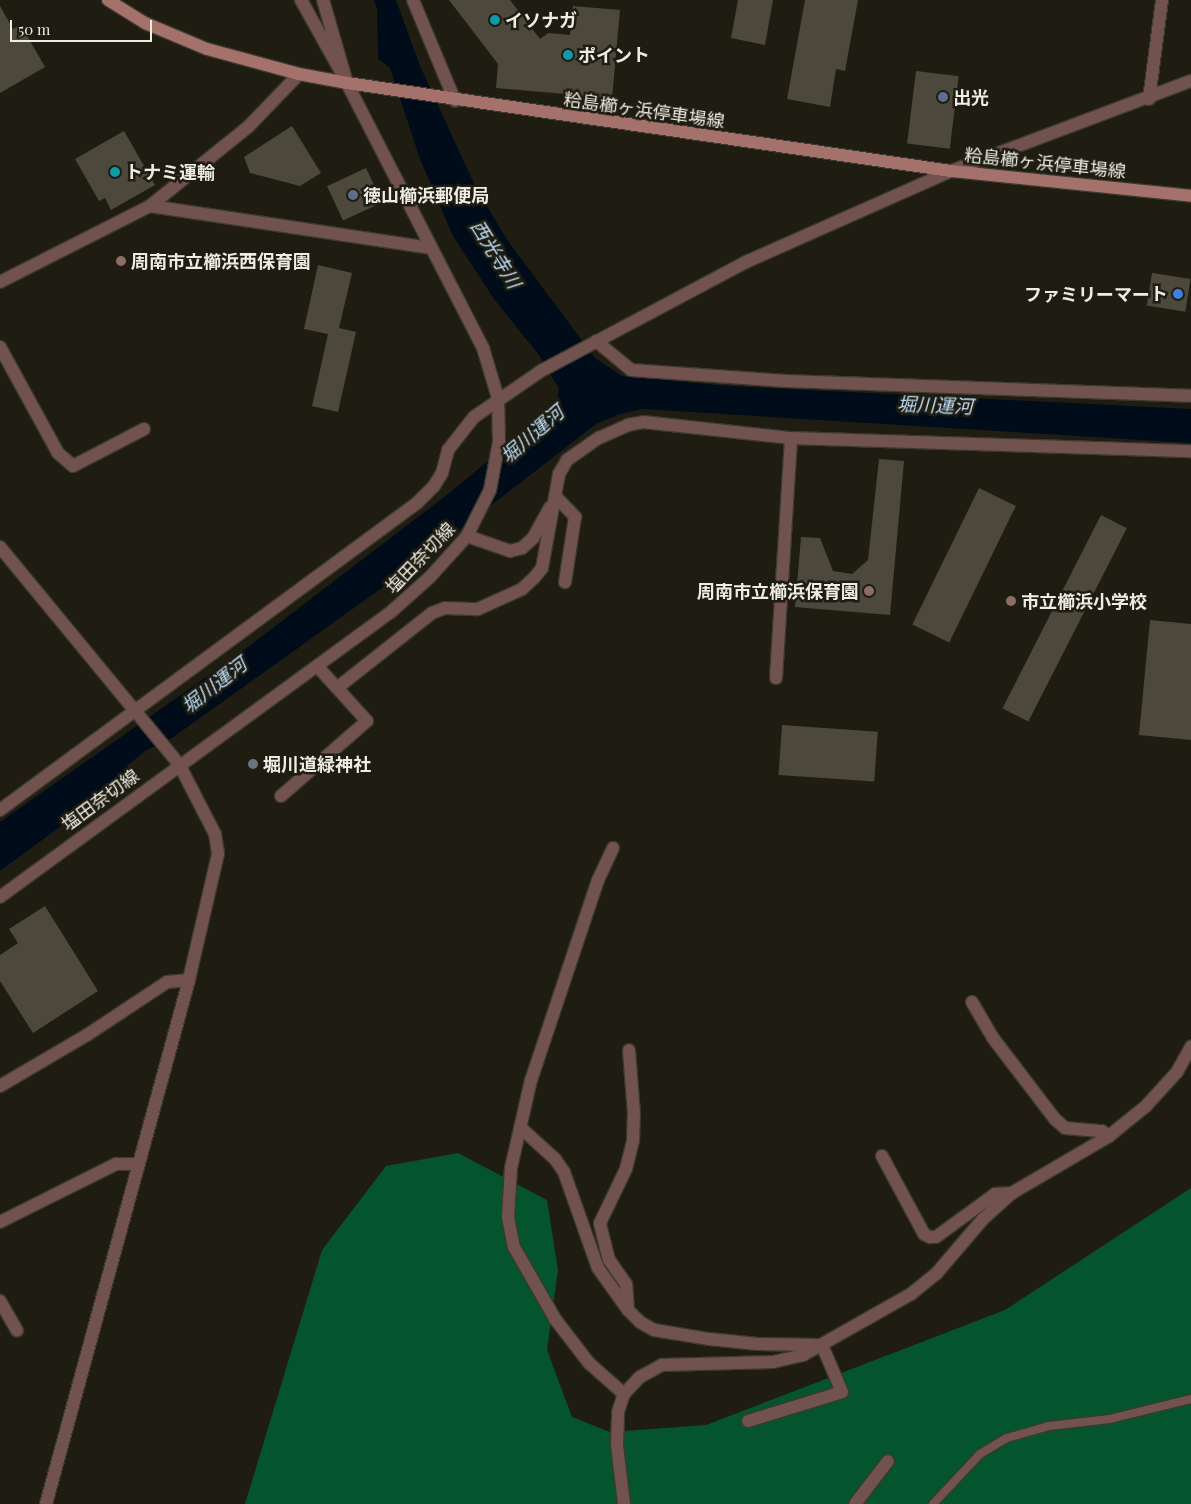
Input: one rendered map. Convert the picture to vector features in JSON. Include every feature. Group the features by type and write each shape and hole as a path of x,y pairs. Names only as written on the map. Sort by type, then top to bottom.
{"main road":[{"name":"粭島櫛ヶ浜停車場線","path":"108,0 145,23 207,49 300,74 348,83 455,101 951,171 1191,196"}],"street":[{"path":"301,0 348,83"},
{"path":"323,0 348,83"},
{"path":"413,0 455,101"},
{"path":"1149,98 1162,0"},
{"path":"0,282 150,206 249,126 300,74"},
{"path":"0,810 135,714 417,503 442,473 448,450 458,434 498,398 596,341 748,261 951,171 1191,81"},
{"name":"塩田奈切線","path":"0,896 175,760 318,666 392,611 430,577 467,536 478,520 490,490 500,442 498,398 482,348 348,83"},
{"path":"150,206 430,248"},
{"path":"596,341 631,370 786,381 1191,396"},
{"path":"0,347 58,453 73,466 144,429"},
{"path":"337,688 432,613 445,608 478,609 522,589 542,568 559,474 567,460 599,438 628,425 643,422 791,438 1191,451"},
{"path":"776,678 791,438"},
{"path":"467,536 510,551 522,548 533,538 556,497"},
{"path":"556,497 575,517 565,582"},
{"path":"0,547 135,714 175,760 215,834 218,854 215,880 189,980 46,1504"},
{"path":"281,796 367,720 318,666"},
{"path":"613,848 598,880 531,1080 522,1129 511,1168 508,1218 514,1247 555,1319 589,1363 624,1394"},
{"path":"0,1086 88,1035 167,982 189,980"},
{"path":"972,1002 993,1038 1055,1119 1065,1128 1102,1131 1109,1136"},
{"path":"624,1504 617,1445 618,1412 624,1394 640,1377 662,1365 773,1362 803,1354 911,1294 936,1274 982,1219 1012,1193 1109,1136 1146,1106 1177,1072 1191,1047"},
{"path":"628,1310 626,1284 608,1260 600,1223 626,1169 633,1140 630,1050"},
{"path":"522,1129 555,1159 564,1172 598,1268 628,1310 654,1330 758,1344 822,1345"},
{"path":"882,1156 924,1234 930,1237 936,1237 995,1194 1012,1193"},
{"path":"0,1222 116,1164 139,1164"},
{"path":"0,1301 17,1330"},
{"path":"748,1421 842,1392 822,1345"},
{"path":"855,1504 888,1462"}],"lane":[{"path":"933,1504 980,1454 1007,1438 1049,1426 1110,1419 1191,1399"}],"green space":[{"path":"458,1153 547,1200 558,1270 547,1350 572,1417 610,1432 706,1425 1005,1310 1191,1188 1191,1504 245,1504 322,1250 386,1166"}],"water":[{"path":"374,0 396,0 420,66 476,188 508,241 595,358 622,376 728,386 1191,409 1191,443 643,409 620,414 596,424 414,565 172,738 145,751 127,766 133,773 0,871 0,822 232,659 452,491 556,404 559,389 539,355 494,299 453,236 420,159 390,68 378,59 377,9"}],"building":[{"name":"ポイント","path":"449,0 510,0 540,39 548,33 570,35 573,6 620,10 612,98 496,88 498,64"},
{"path":"738,0 773,0 765,45 731,38"},
{"path":"805,0 858,0 845,71 836,69 830,107 787,99"},
{"path":"0,6 13,29 21,25 45,67 0,93"},
{"path":"916,71 959,76 950,149 907,143"},
{"path":"292,126 321,173 300,186 250,173 244,157"},
{"name":"トナミ運輸","path":"124,131 155,185 111,210 105,198 99,201 75,159"},
{"path":"366,168 382,202 343,221 327,186"},
{"path":"318,265 352,273 339,328 356,332 338,412 312,406 328,334 304,329"},
{"path":"1152,273 1191,279 1185,312 1147,306"},
{"path":"879,459 904,461 890,615 795,607 801,537 820,538 833,571 852,574 868,560"},
{"path":"979,488 1016,506 949,643 912,625"},
{"path":"1101,515 1127,528 1028,722 1002,708"},
{"path":"1150,620 1191,624 1191,740 1139,735"},
{"path":"782,725 878,732 874,782 779,775"},
{"path":"45,906 98,991 33,1033 0,981 0,955 18,943 9,929"}],"place":[{"name":"イソナガ","path":"495,20"},
{"name":"ポイント","path":"568,55"},
{"name":"出光","path":"943,97"},
{"name":"トナミ運輸","path":"115,172"},
{"name":"徳山櫛浜郵便局","path":"353,195"},
{"name":"周南市立櫛浜西保育園","path":"121,261"},
{"name":"ファミリーマート","path":"1178,294"},
{"name":"周南市立櫛浜保育園","path":"869,591"},
{"name":"市立櫛浜小学校","path":"1011,601"},
{"name":"堀川道緑神社","path":"253,764"}],"water label":[{"name":"西光寺川","path":"496,254"},
{"name":"堀川運河","path":"935,405"},
{"name":"堀川運河","path":"532,434"},
{"name":"堀川運河","path":"214,685"}]}
